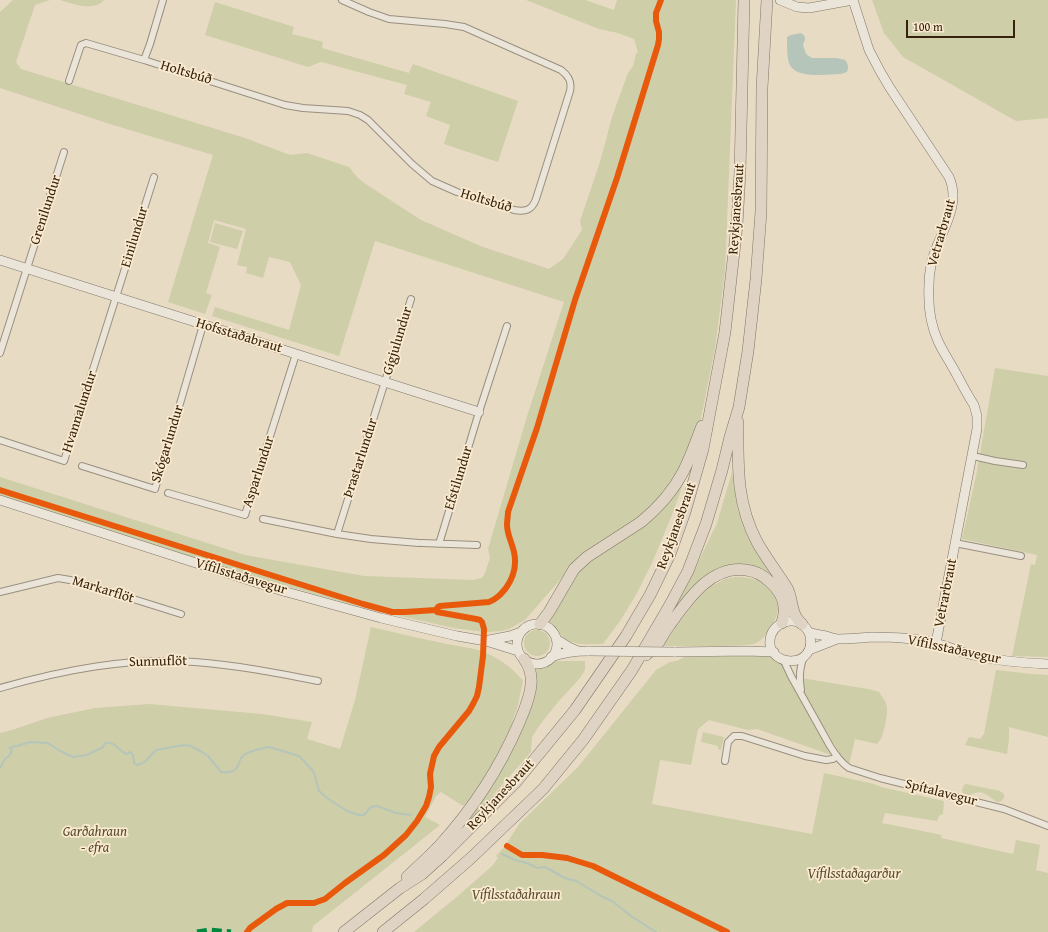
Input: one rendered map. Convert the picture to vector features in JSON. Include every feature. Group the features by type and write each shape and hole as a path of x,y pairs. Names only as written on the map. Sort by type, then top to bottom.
{"highway":[{"name":"Reykjanesbraut","path":"344,932 400,888 422,874 516,782 575,710 626,636 650,595 670,554 686,512 703,449 725,332 737,224 740,172 744,0"},
{"name":"Reykjanesbraut","path":"383,932 471,858 543,789 583,740 632,670 671,604 688,571 698,547 717,488 739,407 751,330 761,212 762,88 767,0"},
{"path":"540,624 549,612 574,570 587,557 641,522 668,496 683,472 711,405"},
{"path":"739,407 738,476 744,510 758,543 788,590 796,617 805,628"},
{"path":"632,670 659,642 668,627 699,587 708,580 725,571 736,569 749,571 763,576 772,583 782,600 784,608 782,623"},
{"path":"400,888 407,877 440,846 464,816 484,788 502,758 524,710 530,690 531,675 528,664 521,655"}],"main road":[{"path":"780,0 797,7 809,8 853,0"},
{"name":"Vetrarbraut","path":"853,0 869,50 890,88 949,177 954,193 953,203 936,247 931,266 929,286 931,319 938,341 974,405 977,412 978,422 936,643"},
{"name":"Hofsstaðabraut","path":"0,260 479,412"},
{"name":"Vífilsstaðavegur","path":"0,500 291,593 381,618 457,636 486,641 521,655 529,662 535,664 547,661 563,653 578,651 774,652"},
{"name":"Vífilsstaðavegur","path":"782,623 787,621 797,622 805,628 837,639 883,637 922,640 978,656 1008,661 1048,664"},
{"path":"782,623 773,630 770,641 771,647 778,658 784,661"},
{"name":"Vífilsstaðavegur","path":"486,641 510,636 521,632 529,625 540,624 550,629 554,633 556,639 578,651"},
{"path":"805,628 811,638 811,644 806,653"},
{"path":"521,632 517,641 521,655"},
{"path":"551,658 557,645 556,639"},
{"name":"Vífilsstaðavegur","path":"784,661 795,661 806,653 837,639"},
{"name":"Vífilsstaðavegur","path":"748,651 770,641"}],"street":[{"name":"Holtsbúð","path":"144,60 163,0"},
{"name":"Holtsbúð","path":"69,81 81,45 86,43 285,105 303,108 341,110 360,115 368,120 420,172 432,181 457,192 514,210 523,211 532,207 536,199 570,91 570,81 568,76 561,70 481,34 464,28 445,24 389,19 368,12 342,0"},
{"name":"Grenilundur","path":"0,353 64,152"},
{"name":"Einilundur","path":"116,298 154,177"},
{"name":"Hvannalundur","path":"0,440 64,462 116,298"},
{"name":"Gígjulundur","path":"385,383 411,299"},
{"name":"Skógarlundur","path":"82,466 155,489 203,325"},
{"name":"Efstilundur","path":"438,544 507,326"},
{"name":"Asparlundur","path":"168,493 245,515 296,354"},
{"name":"Þrastarlundur","path":"337,534 385,383"},
{"path":"972,456 1023,465"},
{"path":"263,519 337,534 371,539 420,543 477,545"},
{"name":"Vetrarbraut","path":"955,543 1021,556"},
{"name":"Markarflöt","path":"0,592 58,578 76,581 181,614"},
{"name":"Spítalavegur","path":"801,692 799,674 800,666 806,653"},
{"name":"Sunnuflöt","path":"0,688 61,672 84,668 122,663 161,661 236,666 318,681"},
{"name":"Spítalavegur","path":"784,661 830,746 845,765 855,770 880,778 1004,809 1048,826"},
{"path":"725,761 728,742 734,736 742,736 805,756 830,760 837,756"}],"green space":[{"path":"13,0 50,0 35,5 16,62 21,69 245,138 290,155 307,153 349,167 364,183 421,220 483,247 549,269 563,259 582,230 580,221 600,162 612,117 628,73 633,66 636,54 638,52 634,39 618,33 599,29 526,0 585,0 614,10 617,0 736,0 725,271 715,348 700,423 683,463 663,494 640,518 579,558 525,620 509,629 489,632 454,628 350,604 226,569 0,495 0,477 245,555 364,576 473,580 482,578 490,558 488,549 528,413 564,302 375,241 339,356 212,316 215,307 289,330 301,285 290,262 269,257 263,278 246,273 247,267 237,265 246,229 214,220 208,243 220,247 206,293 212,295 205,314 168,302 213,155 113,125 0,88 0,12"},
{"path":"60,0 104,0 95,6 83,6"},
{"path":"872,0 1048,0 1048,118 1016,121 903,57 884,33"},
{"path":"215,2 294,27 292,34 323,42 322,48 409,73 413,64 518,101 498,162 444,144 450,125 426,116 431,102 404,94 407,85 321,62 308,67 205,35"},
{"path":"215,223 243,231 237,249 210,242"},
{"path":"995,368 1048,376 1048,657 1012,656 1031,564 1035,565 1037,555 962,539 976,476"},
{"path":"732,472 738,509 748,534 775,578 758,568 736,565 677,609 671,611 693,573 717,523"},
{"path":"684,482 652,563 636,595 620,621 603,644 581,644 566,640 547,620 578,570 664,508"},
{"path":"735,577 753,579 760,582 772,592 775,597 778,606 776,617 763,638 756,643 744,645 662,646 700,596 710,587 725,579"},
{"name":"Garðahraun - efra","path":"371,627 484,652 509,667 523,681 518,705 511,726 492,768 471,799 463,806 441,792 436,796 425,817 440,825 313,926 312,932 0,932 0,733 47,718 95,708 149,704 262,714 312,722 307,739 340,749 355,700"},
{"path":"537,630 546,634 550,643 546,652 537,656 528,652 524,643 528,634"},
{"path":"771,656 782,664 831,755 757,729 748,730 709,720 698,729 691,765 660,760 652,804 812,834 824,773 944,801 943,814 939,816 937,821 885,813 882,823 942,835 941,838 1013,854 1016,840 1040,845 1036,870 1048,873 1048,932 414,932 492,866 498,858 496,856 520,823 578,767 656,670 670,662 677,661 684,657"},
{"path":"555,661 585,661 585,670 580,678 539,726 532,737 531,752 470,821 467,819 536,676 536,668"},
{"path":"996,670 1048,675 1048,737 1009,727 1007,754 965,745 969,737 980,739 984,734"},
{"path":"801,678 879,692 885,701 887,713 881,739 877,744 855,739 849,765 840,754 805,696 801,685"},
{"path":"703,732 724,737 721,750 718,749 718,746 701,742"},
{"path":"966,784 1000,791 1004,794 1004,799 997,802 981,792 966,796 962,790"}],"shaded area":[{"path":"801,33 805,37 803,45 806,54 812,58 837,58 845,60 848,66 847,72 841,74 812,75 798,72 792,68 788,60 787,37"}],"waterway":[{"path":"0,768 12,751 10,748 30,742 48,743 73,757 87,755 103,747 105,743 111,743 126,754 131,752 134,763 137,765 145,762 156,750 184,745 191,746 208,756 221,772 230,772 234,770 238,766 241,758 247,753 269,747 299,756 313,771 319,791 347,811 364,815 371,807 377,806 396,813 411,815"},
{"path":"502,854 537,868 545,867 565,878 576,881 612,901 631,916 656,932"}],"marked path":[{"path":"197,932 209,930 231,932"}],"cycle path":[{"path":"436,610 440,606 492,601 499,596 511,580 515,566 515,557 507,528 508,512 537,428 575,300 617,178 658,45 659,32 656,21 656,13 661,0"},
{"path":"0,490 392,612 436,610 437,612 476,619 482,622 484,629 483,656 477,696 469,711 439,747 434,756 430,774 431,787 429,797 426,806 417,821 406,835 384,855 325,899 314,903 287,903 276,909 250,928 247,932"},
{"path":"507,846 522,855 542,855 567,858 593,866 727,932"}],"park label":[{"name":"Vífilsstaðagarður","path":"854,874"},
{"name":"Vífilsstaðahraun","path":"516,895"}]}
